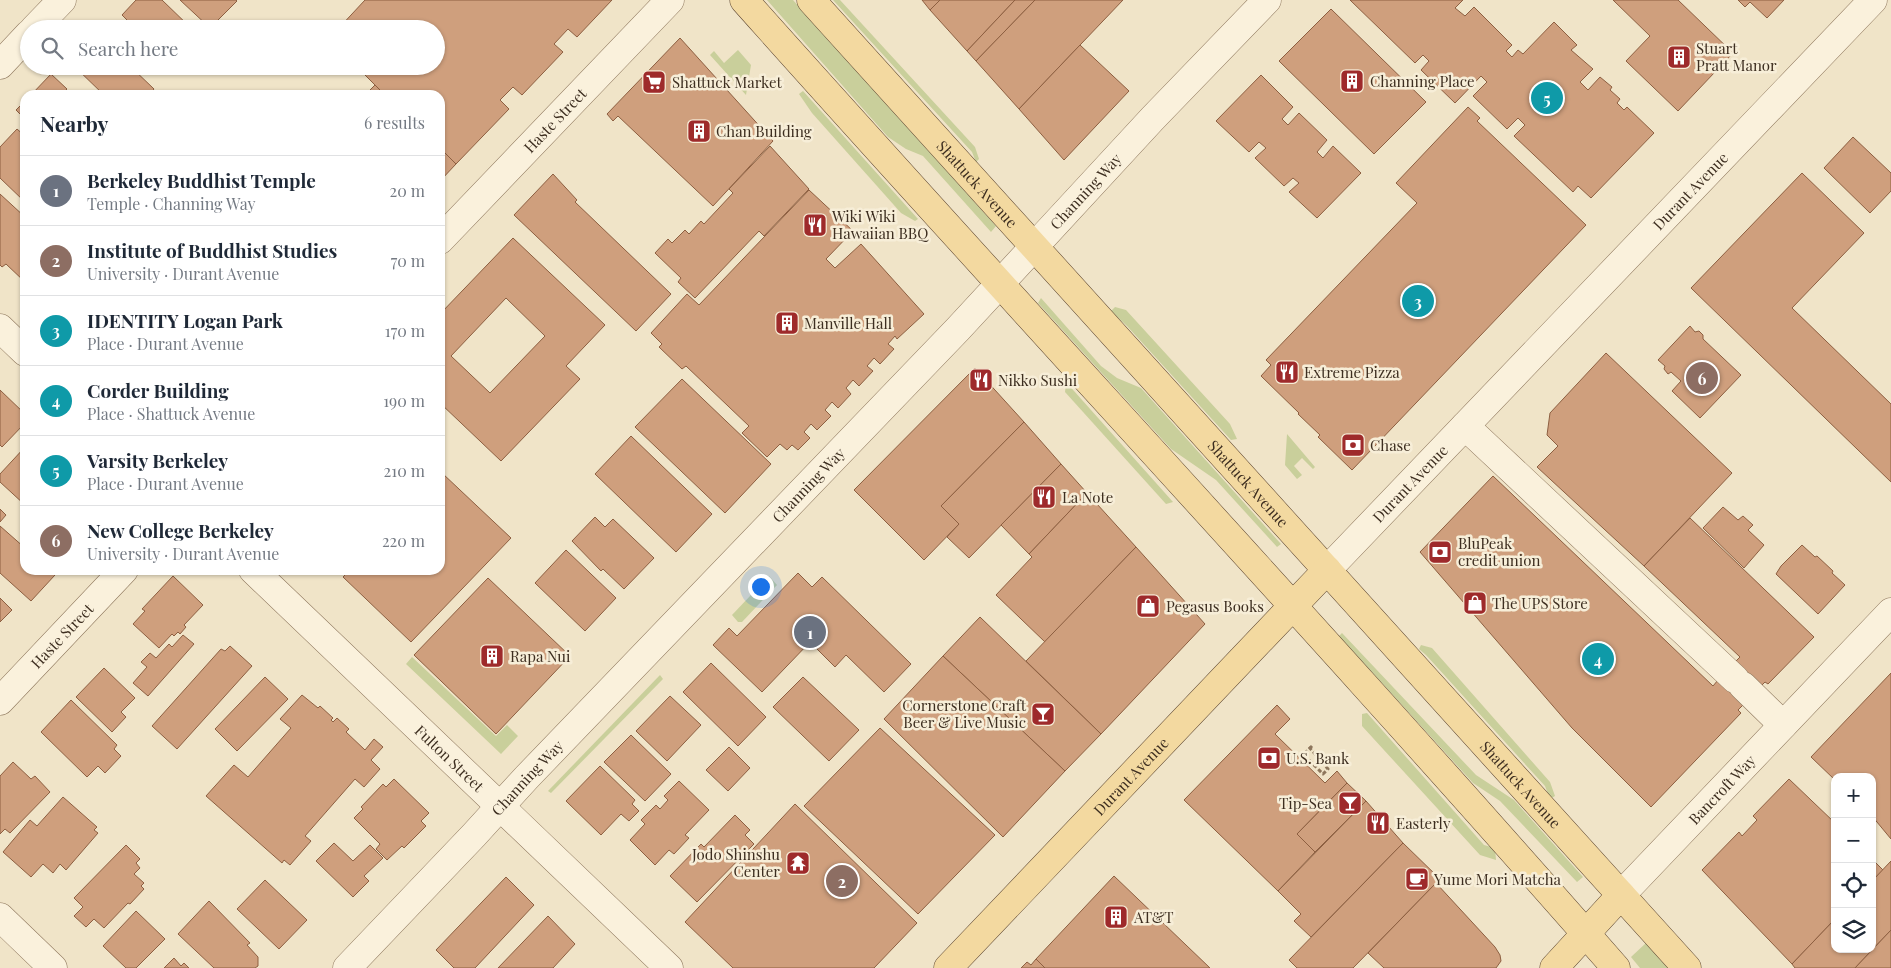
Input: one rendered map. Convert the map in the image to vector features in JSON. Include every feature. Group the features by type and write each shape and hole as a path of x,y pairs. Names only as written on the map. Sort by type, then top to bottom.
{"main road":[{"path":"744,0 1293,607 1616,968"},
{"name":"Shattuck Avenue","path":"811,0 1687,968"},
{"name":"Durant Avenue","path":"948,968 1327,570"},
{"name":"Bancroft Way","path":"1554,968 1621,895"}],"street":[{"path":"43,20 62,0"},
{"name":"Haste Street","path":"445,235 670,0"},
{"name":"Channing Way","path":"347,968 474,836 499,806 958,329 999,283 1267,0"},
{"name":"Durant Avenue","path":"1327,570 1873,0"},
{"path":"0,65 20,44"},
{"path":"0,328 20,347"},
{"path":"1464,426 1783,725"},
{"name":"Haste Street","path":"0,701 119,575"},
{"name":"Fulton Street","path":"258,575 669,968"},
{"name":"Bancroft Way","path":"1621,895 1891,612"},
{"path":"0,917 53,968"}],"path":[{"path":"1300,758 1311,746 1328,769 1324,774 1308,759 1305,763"}],"green space":[{"path":"767,0 793,0 996,226 991,232 923,156 906,149 888,137"},
{"path":"833,0 840,0 975,147 979,159 976,162 972,152"},
{"path":"738,50 751,65 746,95 710,55 714,51 724,63"},
{"path":"803,91 918,219 915,221 901,213 812,113 799,94"},
{"path":"1041,298 1101,366 1117,378 1141,388 1281,544 1277,547 1216,480 1171,449 1038,303"},
{"path":"1115,307 1126,310 1230,424 1237,439 1231,440 1111,311"},
{"path":"1066,382 1173,502 1166,504 1065,392"},
{"path":"1287,434 1315,467 1313,469 1302,458 1294,466 1302,475 1297,479 1285,465"},
{"path":"769,576 777,585 742,622 738,622 732,615"},
{"path":"1342,633 1476,775 1514,800 1583,877 1577,882 1500,801 1473,783 1339,636"},
{"path":"1421,645 1432,648 1550,782 1555,796 1550,799 1545,786 1419,649"},
{"path":"412,657 496,736 507,725 518,736 501,754 406,664"},
{"path":"660,675 663,679 551,793 548,791"},
{"path":"1367,713 1484,845 1495,848 1496,860 1480,855 1362,726 1362,714"},
{"path":"1646,943 1668,968 1640,968 1631,957"}],"building":[{"path":"136,0 162,0 183,20 127,20 122,15"},
{"path":"180,0 237,1 218,20 201,20"},
{"path":"365,0 612,0 577,37 568,29 554,44 563,52 522,95 513,87 500,100 509,109 456,164 445,153 445,90 380,90 365,75 445,75 445,20 346,20"},
{"path":"922,0 940,0 930,10"},
{"path":"940,0 1015,0 967,51 930,10"},
{"path":"1015,0 1035,0 976,61 967,51"},
{"path":"1035,0 1123,0 1019,109 976,61"},
{"path":"1350,0 1463,0 1455,8 1465,16 1474,7 1512,45 1506,51 1512,57 1518,50 1523,54 1554,22 1577,45 1571,50 1593,69 1580,82 1588,90 1600,77 1612,87 1610,90 1620,99 1617,103 1624,110 1627,107 1654,133 1591,198 1578,186 1573,192 1514,136 1525,125 1518,118 1507,129 1473,96 1487,82 1481,76 1455,103 1421,70 1429,61 1423,55 1415,63"},
{"name":"Stuart Pratt Manor","path":"1613,0 1678,0 1733,53 1678,111 1626,61 1650,36"},
{"path":"1738,0 1784,0 1767,18 1750,2 1745,7"},
{"name":"Channing Place","path":"1331,9 1426,102 1374,154 1279,61"},
{"name":"Chan Building","path":"680,38 773,141 713,206 618,116 613,121 607,114"},
{"path":"1080,45 1129,91 1064,160 1019,109"},
{"path":"50,75 67,89 66,90 36,90"},
{"path":"83,75 139,75 154,89 153,90 99,90"},
{"path":"1261,75 1293,107 1282,119 1288,125 1299,113 1327,140 1317,152 1323,158 1333,146 1361,173 1317,218 1289,192 1299,183 1293,178 1284,186 1255,158 1266,148 1259,142 1249,152 1216,121"},
{"path":"375,85 380,90 370,90"},
{"path":"20,106 20,114 16,110"},
{"path":"1468,107 1480,118 1477,121 1586,225 1352,470 1318,437 1320,435 1299,413 1261,376 1271,365 1266,360 1417,203 1396,183"},
{"path":"17,129 20,132 20,197 0,178 0,147"},
{"path":"1853,137 1891,173 1891,191 1870,213 1824,168"},
{"path":"770,146 809,189 764,236 759,231 695,298 678,282 681,278 655,253 668,239 672,243 685,230 689,234 701,221 704,224 733,193 729,189"},
{"path":"445,153 456,164 445,176"},
{"path":"1802,173 1864,233 1792,308 1891,404 1891,482 1691,288"},
{"path":"553,174 577,200 575,202 671,294 636,331 514,215"},
{"name":"Manville Hall","path":"809,190 853,231 826,259 835,268 861,244 924,314 897,339 895,336 888,344 894,349 880,364 874,358 867,366 873,371 859,386 853,380 846,388 851,394 838,408 832,402 825,410 831,416 817,430 811,424 804,432 810,438 798,450 792,445 787,450 780,444 767,457 742,433 749,426 686,366 682,369 659,347 662,344 651,333 687,294 699,305"},
{"path":"0,194 20,212 20,277 6,264 2,267 0,265"},
{"path":"513,238 605,325 566,366 580,379 501,461 445,408 445,309","holes":["506,298 545,336 490,393 451,356"]},
{"path":"1690,326 1695,332 1699,331 1703,335 1703,339 1741,375 1700,418 1672,391 1681,381 1671,372 1668,374 1664,369 1665,366 1658,360"},
{"path":"1606,353 1732,473 1644,566 1537,467 1558,446 1547,435 1550,413"},
{"path":"975,368 1024,422 941,506 959,524 924,560 854,490"},
{"path":"682,379 771,464 725,513 635,427"},
{"path":"0,390 20,409 20,428 2,447 0,445"},
{"path":"1024,422 1061,464 969,558 947,537 959,524 941,506"},
{"path":"631,436 712,514 676,552 595,474"},
{"path":"20,452 20,500 0,482 0,474"},
{"path":"1061,464 1087,493 1029,554 1001,525"},
{"path":"445,476 511,538 411,642 343,577 345,575 445,575"},
{"path":"1493,476 1713,686 1718,680 1744,704 1738,710 1741,713 1651,807 1572,728 1420,552"},
{"path":"1087,493 1136,547 1045,642 996,595 1032,557 1029,554"},
{"path":"1723,507 1738,520 1743,516 1753,525 1748,530 1764,545 1744,568 1703,528"},
{"path":"0,509 6,515 0,522"},
{"path":"595,517 605,527 613,519 654,558 624,589 603,569 601,571 572,541"},
{"path":"1690,518 1814,637 1768,684 1765,682 1760,687 1734,663 1740,657 1644,566"},
{"path":"0,526 20,544 20,575 55,575 31,601 0,573"},
{"path":"1802,545 1815,557 1817,556 1845,585 1818,614 1776,574 1781,566"},
{"path":"1136,547 1205,624 1101,734 1026,661"},
{"path":"566,550 616,598 585,631 535,583"},
{"path":"798,573 812,587 822,577 911,664 884,692 846,655 835,667 810,642 762,692 713,645 729,628 737,636"},
{"path":"173,576 203,605 184,625 186,627 180,634 178,632 174,636 172,634 159,648 133,624 145,611 142,609"},
{"name":"Rapa Nui","path":"488,578 570,656 496,734 414,655"},
{"path":"0,598 12,610 0,622"},
{"path":"980,617 1101,734 1065,771 943,656"},
{"path":"183,635 194,644 148,696 133,683 147,667 141,662 150,653 156,658 169,644 172,647"},
{"path":"230,646 252,666 177,749 152,726 221,649 225,651"},
{"path":"943,656 1065,771 1003,837 884,719"},
{"path":"711,663 766,717 738,746 683,692"},
{"path":"104,668 135,698 121,712 126,717 112,732 76,697"},
{"path":"1891,673 1891,839 1876,821 1876,773 1831,773 1831,776 1811,757"},
{"path":"265,677 288,699 237,751 215,729"},
{"path":"803,677 859,730 829,761 773,707"},
{"path":"302,695 318,708 320,706 333,718 331,720 333,722 337,718 349,729 346,732 365,750 374,739 383,747 371,760 380,769 364,787 355,779 305,836 311,841 290,865 284,860 282,863 206,796 234,765 248,777 291,728 280,719"},
{"path":"670,696 701,725 667,761 636,731"},
{"path":"71,700 117,745 114,749 121,756 105,773 98,766 87,777 41,732"},
{"path":"1277,705 1290,719 1275,734 1325,783 1337,771 1347,783 1297,834 1315,852 1278,891 1184,800"},
{"path":"880,728 995,835 918,914 804,806"},
{"path":"631,735 671,774 645,801 604,762"},
{"path":"729,747 750,768 728,791 706,770"},
{"path":"13,762 31,779 35,776 50,792 10,833 5,829 0,834 0,776"},
{"path":"600,766 635,800 632,804 639,811 629,821 621,814 601,835 566,801"},
{"path":"394,779 429,813 421,821 426,826 404,848 402,846 387,860 376,849 380,844 354,818 363,809 361,807 383,784 386,787"},
{"path":"1789,779 1831,819 1831,923 1792,964 1702,870 1739,832 1742,836 1757,820 1753,816"},
{"path":"679,781 709,810 685,835 689,838 674,854 669,850 655,865 630,840 645,824 641,820 656,805 660,809 668,800 664,796"},
{"path":"1347,783 1366,801 1315,852 1297,834"},
{"path":"63,797 97,827 94,830 98,833 66,870 60,864 53,873 43,864 31,877 3,852 30,820 37,826"},
{"path":"1366,801 1403,843 1311,937 1294,921 1301,914 1278,891"},
{"name":"Jodo Shinshu Center","path":"795,804 917,923 874,968 733,968 685,922"},
{"path":"735,815 750,830 745,835 754,844 697,902 670,876 701,844 704,847"},
{"path":"334,843 353,861 370,845 383,858 364,876 369,881 353,897 316,861"},
{"path":"1403,843 1440,879 1353,968 1297,968 1289,960"},
{"path":"126,845 140,859 136,863 140,868 134,874 144,883 141,886 144,889 104,928 94,919 86,927 74,916 83,907 74,898"},
{"path":"1891,861 1891,930 1876,946 1876,908 1876,877"},
{"path":"1876,863 1883,870 1876,877"},
{"name":"AT&T","path":"1114,876 1210,968 1045,968 1036,959"},
{"path":"506,877 534,905 475,968 454,968 436,950"},
{"path":"265,880 307,920 279,949 237,909"},
{"path":"1436,883 1495,947 1501,961 1496,968 1384,968 1368,953"},
{"path":"209,901 250,943 247,945 258,957 258,966 255,968 214,968 178,934"},
{"path":"136,911 165,939 136,968 126,968 103,946"},
{"path":"548,916 575,944 553,968 498,968"},
{"path":"1831,923 1831,953 1869,953 1855,968 1795,968 1792,964"},
{"path":"1891,930 1891,968 1855,968 1869,953 1876,953 1876,946"},
{"path":"174,958 181,966 184,963 189,968 164,968"},
{"path":"1036,959 1045,968 1021,968 1027,962 1031,965"}],"place":[{"name":"Stuart Pratt Manor","path":"1679,57"},
{"name":"Channing Place","path":"1352,81"},
{"name":"Shattuck Market","path":"654,82"},
{"name":"Varsity Berkeley","path":"1547,98"},
{"name":"Chan Building","path":"699,131"},
{"name":"Wiki Wiki Hawaiian BBQ","path":"815,225"},
{"name":"IDENTITY Logan Park","path":"1418,301"},
{"name":"Manville Hall","path":"787,323"},
{"name":"Extreme Pizza","path":"1287,372"},
{"name":"New College Berkeley","path":"1702,378"},
{"name":"Nikko Sushi","path":"981,380"},
{"name":"Chase","path":"1353,445"},
{"name":"La Note","path":"1044,497"},
{"name":"BluPeak credit union","path":"1440,552"},
{"name":"The UPS Store","path":"1475,603"},
{"name":"Pegasus Books","path":"1148,606"},
{"name":"Berkeley Buddhist Temple","path":"810,632"},
{"name":"Rapa Nui","path":"492,656"},
{"name":"Corder Building","path":"1598,659"},
{"name":"Cornerstone Craft Beer & Live Music","path":"1043,714"},
{"name":"U.S. Bank","path":"1269,758"},
{"name":"Tip-Sea","path":"1350,803"},
{"name":"Easterly","path":"1378,823"},
{"name":"Jodo Shinshu Center","path":"798,863"},
{"name":"Yume Mori Matcha","path":"1417,879"},
{"name":"Institute of Buddhist Studies","path":"842,881"},
{"name":"AT&T","path":"1116,917"}]}
